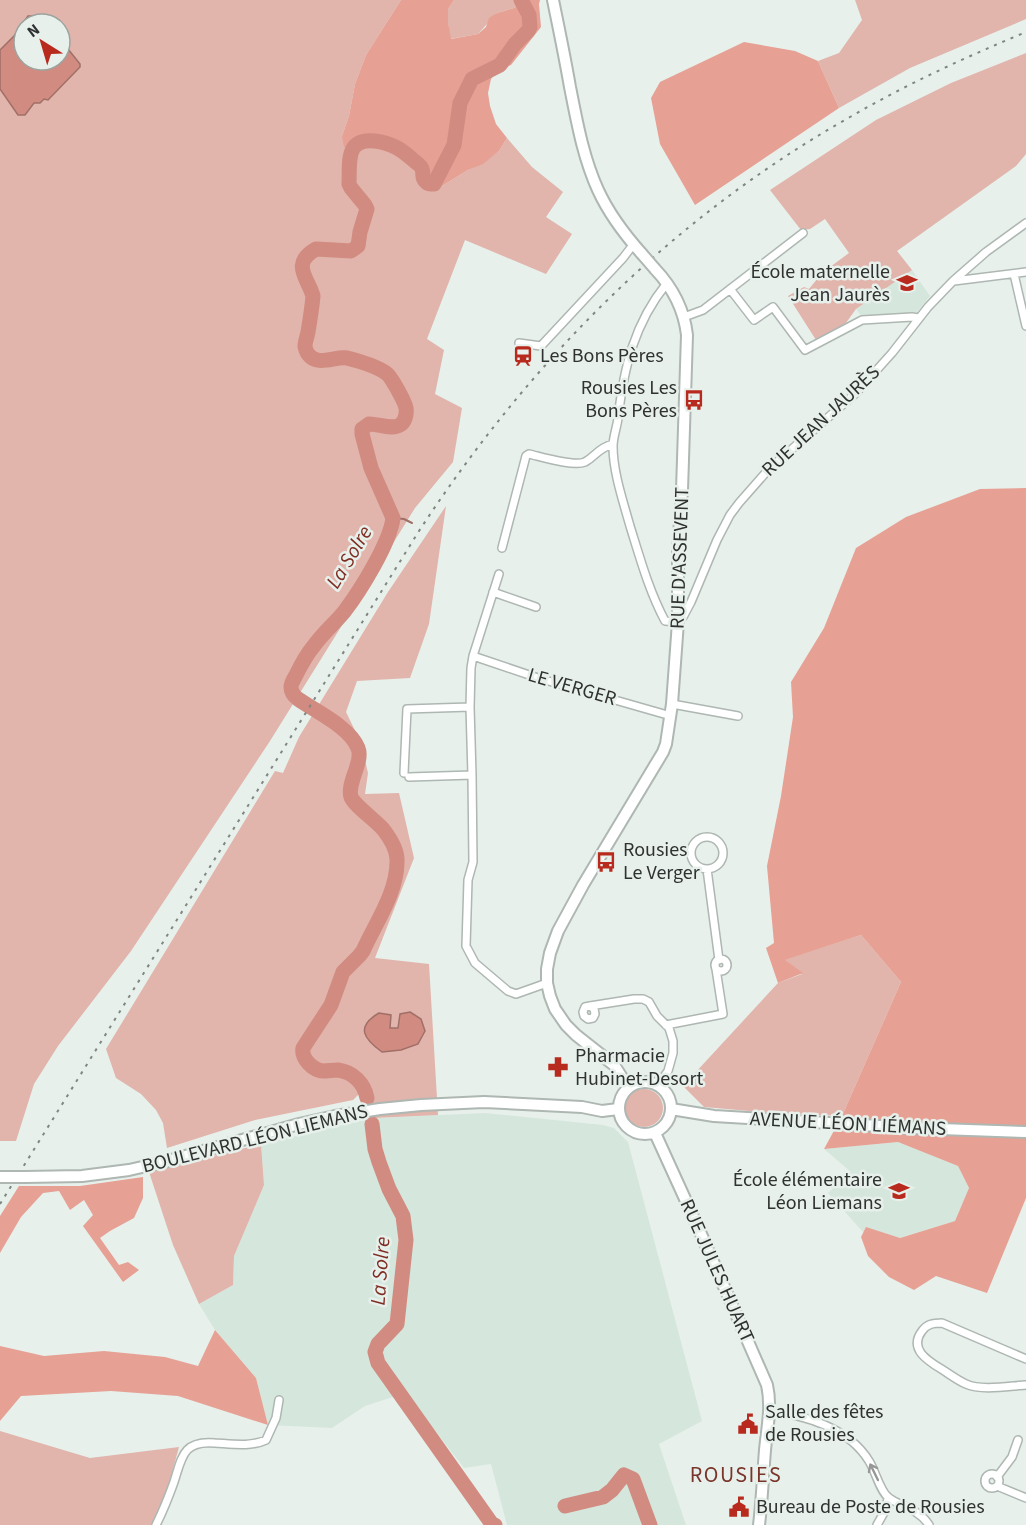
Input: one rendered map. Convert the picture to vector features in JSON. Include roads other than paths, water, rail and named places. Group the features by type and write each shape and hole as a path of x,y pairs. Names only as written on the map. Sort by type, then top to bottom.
{"street":[{"name":"RUE D'ASSEVENT","path":"556,1 578,126 598,189 616,223 656,269 678,300 687,335 678,552 678,622 666,744 558,931 547,969 547,983 555,1009 576,1035 614,1065 628,1088"},
{"name":"RUE JEAN JAURÈS","path":"678,622 691,602 717,540 739,502 768,470 855,393 953,281 986,252 1026,223"},
{"path":"684,317 703,310 803,233"},
{"path":"519,343 541,346 633,244"},
{"path":"953,281 1026,273"},
{"path":"1014,274 1026,326"},
{"path":"667,283 649,307 633,341 613,444 614,462 625,509 657,605 665,621 678,622"},
{"path":"730,289 754,320 773,307 805,350 862,320 919,318"},
{"path":"501,548 526,456 529,454 573,463 585,462 604,447 613,444"},
{"path":"499,574 473,656 470,707 472,862 468,880 466,946 475,963 508,991 516,994 547,983"},
{"path":"493,592 536,607"},
{"name":"LE VERGER","path":"473,656 538,678 671,710 738,716"},
{"path":"470,707 407,709 406,775 472,775"},
{"path":"707,837 720,844 723,853 717,866 707,869 700,868 694,863 691,851 698,840 707,837"},
{"path":"666,1025 723,1014 715,964 719,960 707,869"},
{"path":"590,1006 643,999 649,1002 657,1016 672,1033 672,1053 668,1071 658,1084"},
{"path":"637,1082 658,1084 668,1095 671,1109 667,1122 663,1128 655,1132 642,1134 629,1130 622,1121 618,1109 620,1100 628,1088 637,1082"},
{"name":"BOULEVARD LÉON LIEMANS","path":"0,1177 82,1176 137,1168 299,1124 380,1109 484,1102 582,1107 602,1111 618,1109"},
{"name":"AVENUE LÉON LIÉMANS","path":"671,1109 714,1116 912,1128 1026,1132"},
{"name":"RUE JULES HUART","path":"655,1132 770,1395 759,1525"},
{"path":"1026,1359 942,1323 932,1323 924,1328 918,1337 918,1348 924,1358 967,1385 1026,1386"},
{"path":"156,1525 184,1452 200,1443 257,1444 266,1440 276,1418 279,1400"},
{"path":"770,1411 800,1416 832,1429 855,1442 875,1471 883,1492 888,1498 922,1516 929,1525"},
{"path":"997,1477 1012,1457 1018,1440"},
{"path":"997,1486 999,1483 997,1477 991,1474 987,1477 985,1481 988,1487 997,1486 1026,1498"},
{"path":"876,1525 886,1509 888,1498"}],"waterway":[{"name":"La Solre","path":"367,1098 360,1083 353,1076 338,1070 319,1070 306,1060 303,1048 331,1005 343,972 363,951 384,908 396,874 396,853 383,829 351,797 351,785 359,757 354,740 340,726 297,698 291,687 308,653 344,612 366,580 391,528 393,518 371,468 362,429 369,424 389,427 400,425 405,418 406,410 394,384 382,370 347,358 316,360 308,353 305,344 313,296 302,266 308,255 316,249 351,251 358,246 367,209 349,184 351,153 358,143 375,141 395,147 420,166 426,182 434,184 454,145 460,103 472,79 500,65 530,27 529,15 521,0"},
{"path":"393,518 404,519 412,523"},
{"name":"La Solre","path":"372,1124 375,1149 389,1189 403,1216 406,1240 397,1324 378,1344 375,1352 378,1363 492,1524 495,1525"},
{"name":"La Solre","path":"565,1506 603,1497 624,1475 633,1479 650,1525"}],"railway":[{"path":"0,1204 419,531 462,469 508,409 557,352 665,247 724,200 785,157 893,93 1026,32"}],"place":[{"name":"École maternelle Jean Jaurès","path":"907,283"},
{"name":"Les Bons Pères","path":"523,356"},
{"name":"Rousies Les Bons Pères","path":"694,400"},
{"name":"Rousies Le Verger","path":"606,862"},
{"name":"Pharmacie Hubinet-Desort","path":"558,1067"},
{"name":"École élémentaire Léon Liemans","path":"899,1191"},
{"name":"Salle des fêtes de Rousies","path":"748,1424"},
{"name":"Bureau de Poste de Rousies","path":"739,1507"}],"district":[{"name":"ROUSIES","path":"736,1475"}]}
